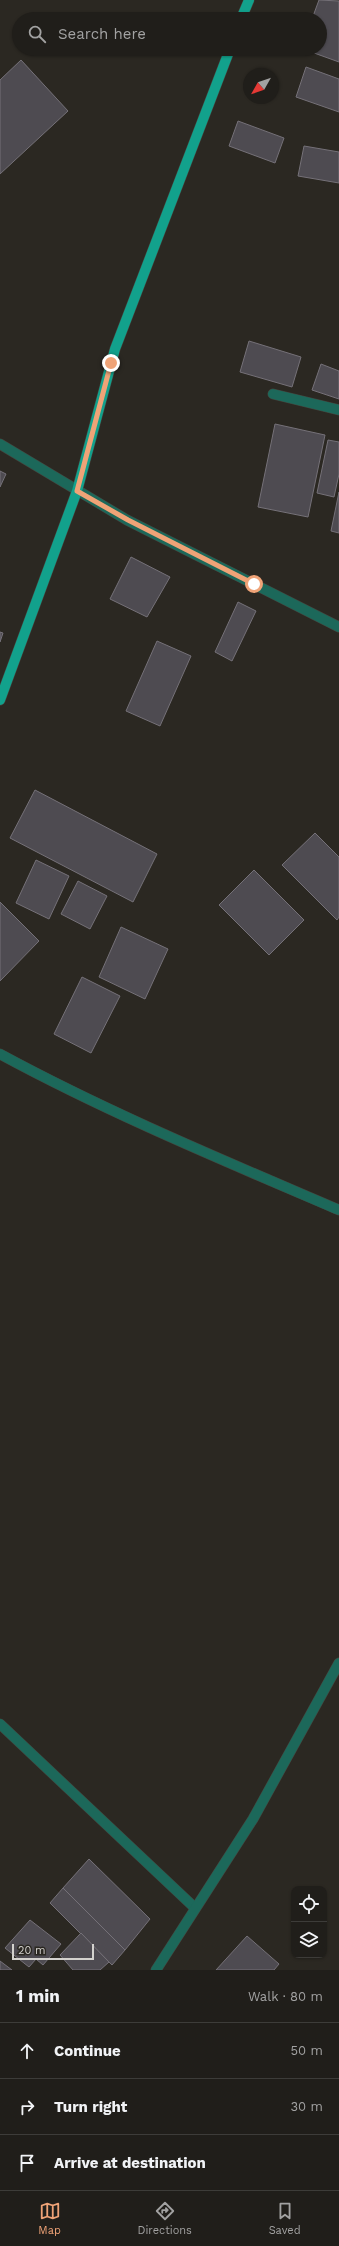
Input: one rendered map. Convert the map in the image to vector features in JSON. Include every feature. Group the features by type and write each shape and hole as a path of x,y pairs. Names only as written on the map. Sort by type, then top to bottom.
{"main road":[{"path":"244,12 248,0"},
{"path":"0,700 77,491 115,349 227,56"}],"street":[{"path":"273,394 339,410"},
{"path":"0,444 128,520 339,627"},
{"path":"0,1054 44,1078 216,1157 339,1210"},
{"path":"156,1970 253,1819 339,1663"},
{"path":"0,1724 195,1908"}],"building":[{"path":"319,0 339,1 339,62 322,56 327,56 327,12 315,12"},
{"path":"21,60 68,111 0,174 0,80"},
{"path":"306,67 339,79 339,112 296,97"},
{"path":"238,121 284,138 275,163 229,146"},
{"path":"304,146 339,152 339,183 298,176"},
{"path":"249,341 301,357 292,387 240,372"},
{"path":"321,364 339,371 339,399 312,390"},
{"path":"275,424 325,435 308,517 258,507"},
{"path":"328,440 339,442 339,474 334,497 317,493"},
{"path":"0,471 6,474 0,487"},
{"path":"339,492 339,533 331,531"},
{"path":"131,557 170,577 147,617 110,599"},
{"path":"238,602 256,611 232,661 215,652"},
{"path":"0,632 3,633 0,642"},
{"path":"157,641 191,656 160,726 126,711"},
{"path":"35,790 157,854 133,902 10,838"},
{"path":"315,833 339,857 339,917 337,920 282,865"},
{"path":"36,860 69,876 49,919 16,903"},
{"path":"254,870 304,920 269,955 219,905"},
{"path":"78,881 107,896 90,929 61,914"},
{"path":"0,902 39,941 0,981"},
{"path":"121,927 168,949 145,999 99,977"},
{"path":"82,977 120,996 91,1053 54,1034"},
{"path":"89,1859 150,1919 125,1950 63,1888"},
{"path":"63,1888 125,1950 112,1965 50,1903"},
{"path":"30,1920 61,1944 43,1965 36,1959 29,1967 5,1948"},
{"path":"81,1933 109,1962 100,1970 73,1970 60,1955"},
{"path":"247,1936 279,1964 274,1970 216,1970"},
{"path":"0,1961 12,1970 0,1970"}],"route":[{"path":"111,363 77,491 128,520 254,584"}]}
